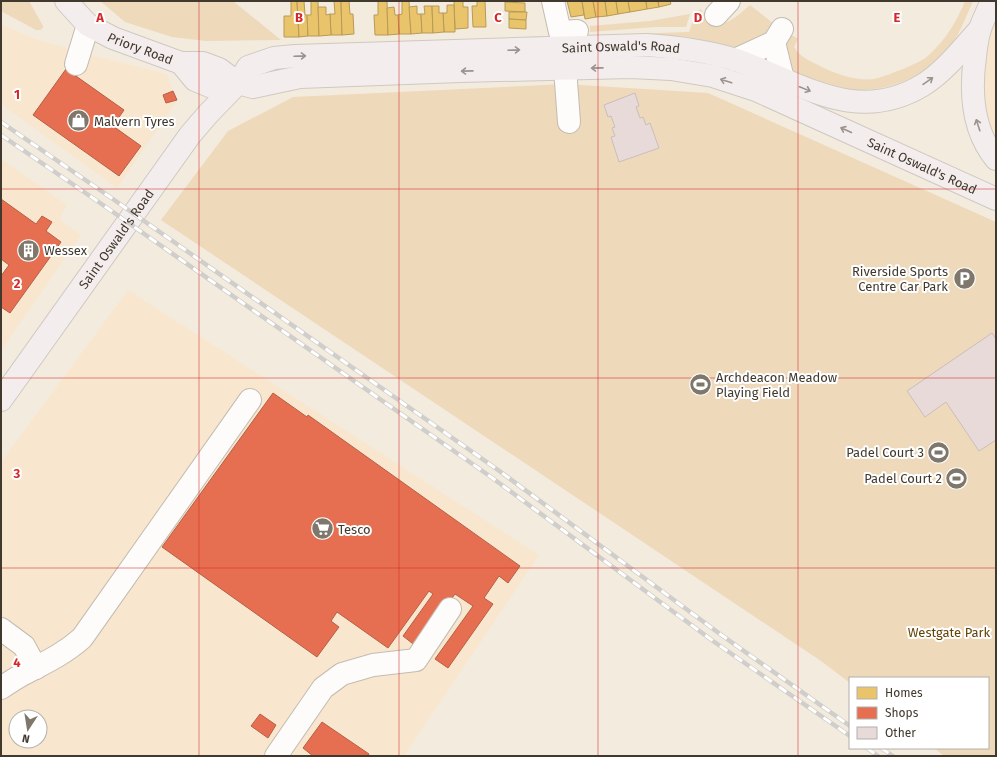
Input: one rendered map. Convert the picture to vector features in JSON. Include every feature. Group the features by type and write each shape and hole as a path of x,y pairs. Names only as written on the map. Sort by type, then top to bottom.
{"main road":[{"name":"Priory Road","path":"66,1 88,25 113,38 181,63 203,63 219,69 238,83"},
{"path":"992,1 979,30 972,88 973,108 978,128 984,142 996,159"},
{"name":"Saint Oswald's Road","path":"1,400 190,135 238,83 248,67 274,58 295,56 646,45 673,47 735,60 826,96 843,101 861,102 893,98 910,92 936,76 979,30"},
{"name":"Saint Oswald's Road","path":"238,83 253,87 300,77 460,71 631,67 671,69 713,76 756,90 996,199"}],"street":[{"path":"553,1 560,32 577,31"},
{"path":"76,64 88,25"},
{"path":"735,60 778,36 783,79"},
{"path":"565,68 569,122"},
{"path":"2,685 36,668 70,648 82,638 250,400"},
{"path":"276,756 323,688 342,674 373,665 416,660 450,609"},
{"path":"1,629 24,646 36,668"}],"shaded area":[{"path":"996,1 996,159 974,113"},
{"path":"1,24 33,38 95,56 167,74 173,91 163,95 166,103 177,101 117,188 1,104"},
{"path":"1,159 67,205 59,219 81,235 1,350"},
{"path":"128,290 539,555 404,756 1,756 1,462"}],"green space":[{"path":"1,1 29,1 43,28 36,30 1,11"},
{"path":"100,1 233,1 281,40 206,41 172,37 125,22"},
{"path":"965,1 973,1 961,29 951,45 926,69 911,78 896,84 862,90 823,85 790,72 780,49 785,31 798,39 794,47 803,57 811,62 830,71 848,77 861,79 878,78 910,66 921,61 927,56 936,48 950,29"},
{"path":"750,5 778,27 739,53 492,39 689,32 696,12 701,9 708,20 720,24 736,17"},
{"path":"690,14 686,27 655,27 590,32 590,26 650,21"},
{"name":"Archdeacon Meadow Playing Field","path":"565,84 708,93 996,222 996,756 944,756 935,749 989,749 989,677 849,677 849,682 821,661 161,220 228,131 293,97"}],"building: Homes":[{"path":"291,1 297,1 299,37 284,37 284,16 291,16"},
{"path":"297,1 304,1 305,15 307,15 308,36 299,37"},
{"path":"311,1 318,1 319,36 308,36 307,15 311,15"},
{"path":"334,1 341,1 342,35 331,35 330,14 335,14"},
{"path":"341,1 349,1 350,14 353,14 354,34 342,35"},
{"path":"378,1 387,1 388,35 375,35 374,15 378,15"},
{"path":"402,1 409,1 411,34 399,34 398,15 402,14"},
{"path":"454,1 463,1 463,7 468,7 468,28 455,29"},
{"path":"477,1 485,1 486,27 473,27 472,6 477,6"},
{"path":"567,1 582,1 584,15 571,17"},
{"path":"582,1 593,1 596,17 585,19"},
{"path":"593,1 605,1 607,16 596,17"},
{"path":"605,1 616,1 618,14 607,16"},
{"path":"616,1 628,1 630,12 618,14"},
{"path":"628,1 646,1 647,9 630,12"},
{"path":"646,1 658,1 659,7 647,9"},
{"path":"658,1 670,1 671,4 659,7"},
{"path":"505,2 525,3 525,12 505,11"},
{"path":"447,5 454,5 455,32 444,32 443,13 447,13"},
{"path":"417,6 417,14 421,14 422,33 411,34 409,7"},
{"path":"424,6 432,6 433,33 422,33 421,14 425,14"},
{"path":"432,6 439,6 439,13 443,13 444,32 433,33"},
{"path":"318,7 326,7 326,15 330,14 331,35 319,36"},
{"path":"394,7 395,15 398,15 399,34 388,35 387,8"},
{"path":"509,12 527,12 526,20 509,19"},
{"path":"509,19 526,20 526,29 509,28"}],"building: Shops":[{"name":"Malvern Tyres","path":"66,69 124,110 113,126 141,146 119,176 33,115"},
{"path":"173,91 177,100 166,103 163,95"},
{"name":"Wessex","path":"1,199 36,224 42,216 52,222 46,231 61,242 10,313 1,307 1,276 9,265 1,259"},
{"name":"Tesco","path":"273,393 307,417 308,415 520,566 508,583 499,576 484,598 493,604 448,668 435,659 473,606 455,594 417,647 403,636 433,594 429,591 388,648 337,612 331,621 339,627 317,657 162,547"},
{"path":"260,714 276,725 268,738 251,726"},
{"path":"322,722 369,754 368,756 313,756 303,748"}],"building: Other":[{"path":"635,93 639,106 636,107 640,118 643,117 646,125 650,123 659,148 619,162 611,137 615,136 612,128 615,127 611,116 608,117 604,105"},
{"path":"992,333 996,339 996,440 979,451 946,402 925,417 907,391"}],"railway":[{"path":"1,122 498,470 720,634 849,725"},
{"path":"1,135 491,477 713,641 849,735"},
{"path":"868,749 878,756"},
{"path":"882,749 893,756"}],"place":[{"name":"Malvern Tyres","path":"78,121"},
{"name":"Wessex","path":"28,250"},
{"name":"Riverside Sports Centre Car Park","path":"964,278"},
{"name":"Archdeacon Meadow Playing Field","path":"701,384"},
{"name":"Padel Court 3","path":"939,452"},
{"name":"Padel Court 2","path":"957,478"},
{"name":"Tesco","path":"322,529"}],"park label":[{"name":"Westgate Park","path":"949,632"}]}
